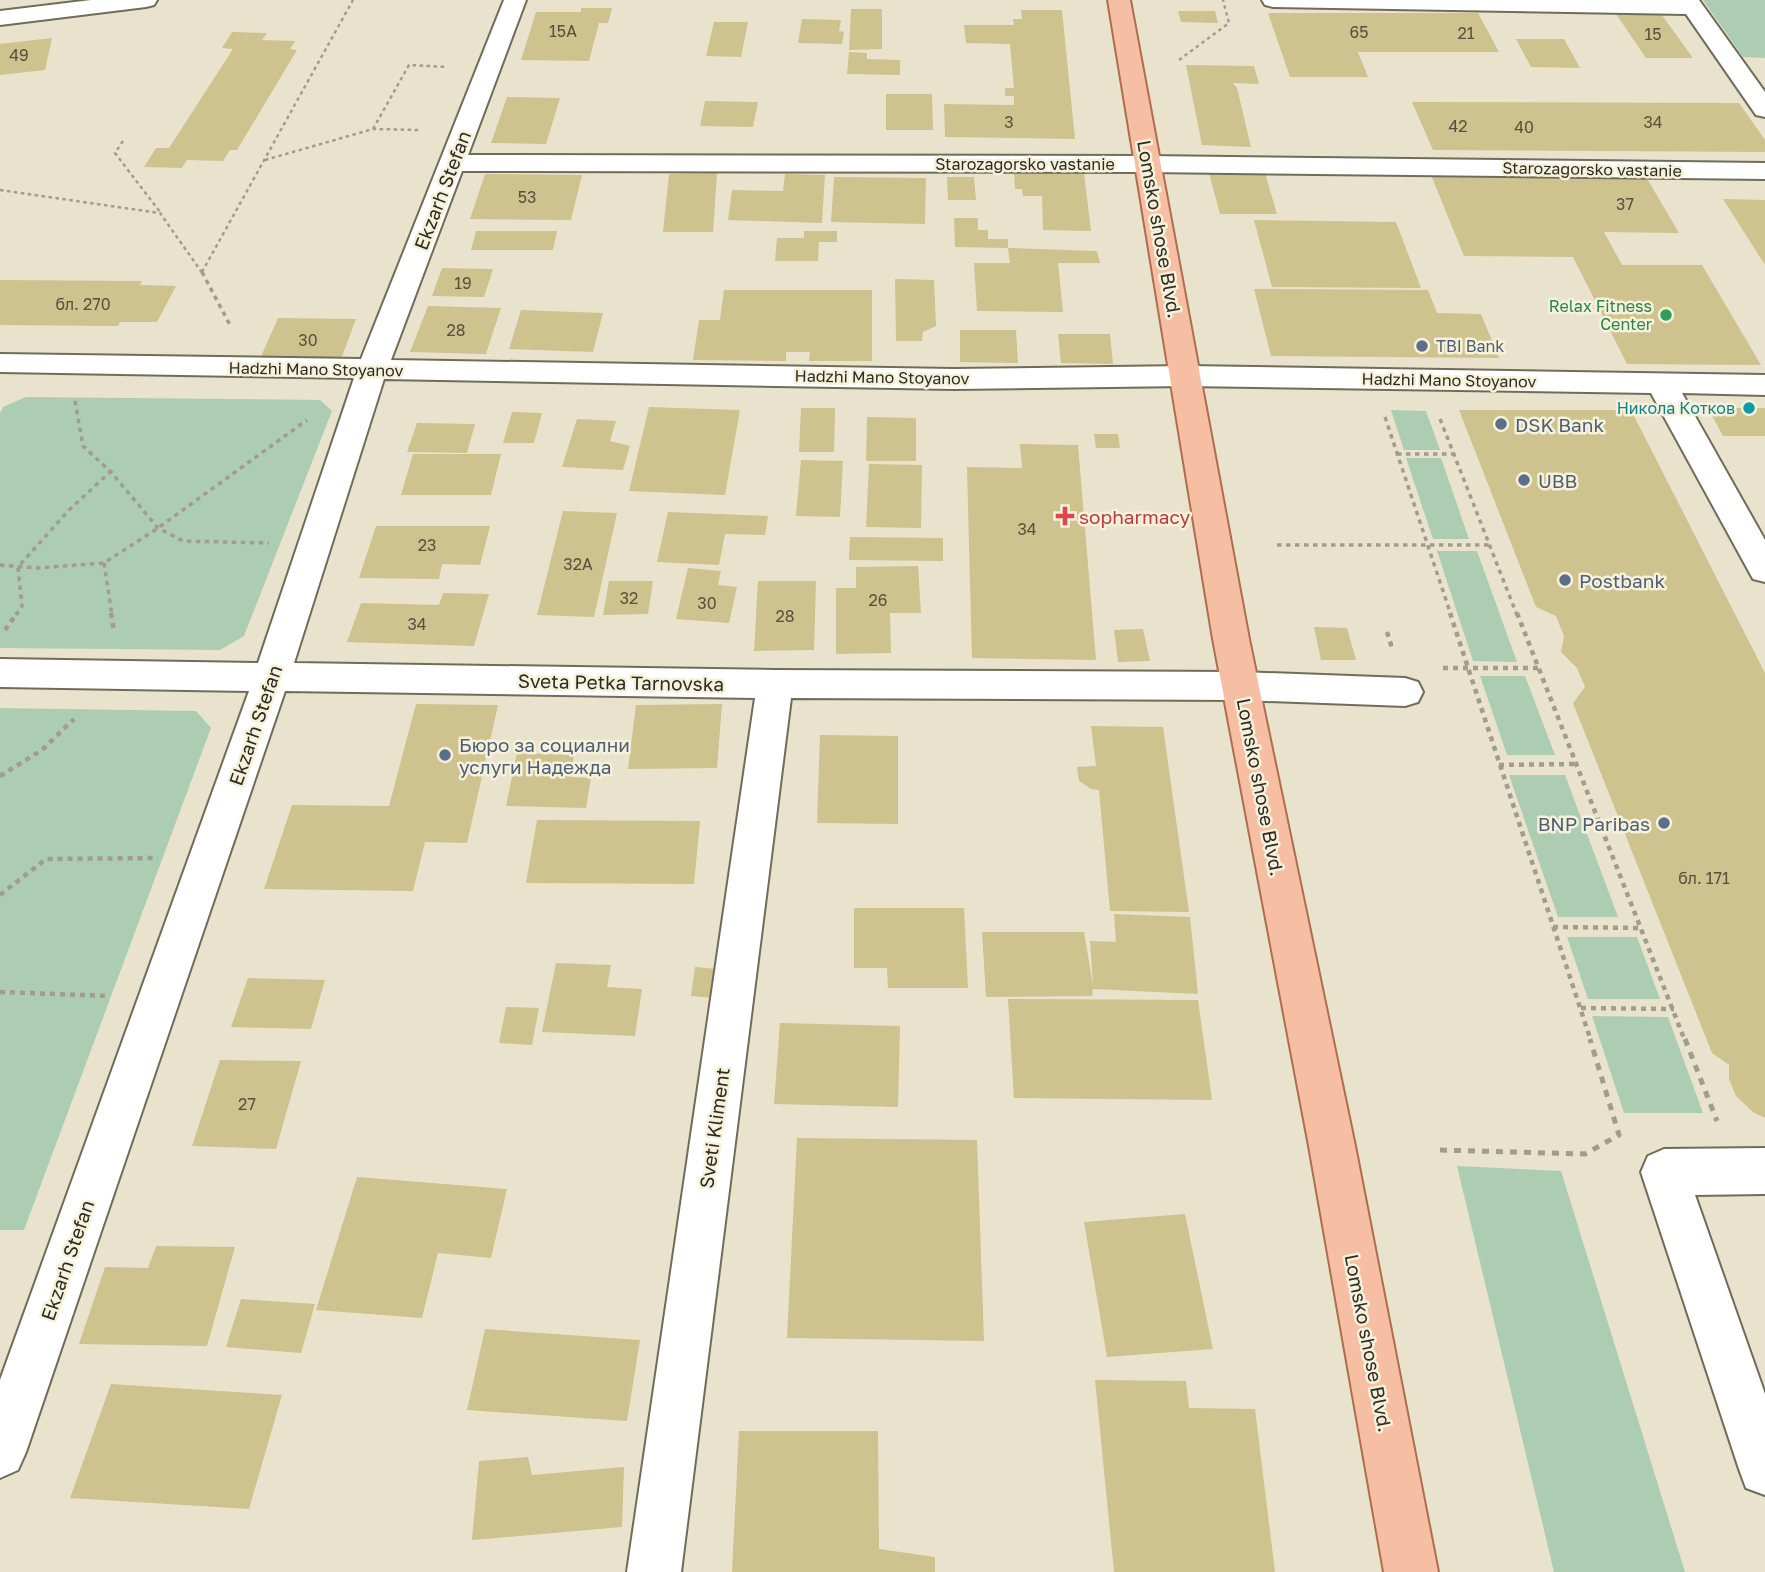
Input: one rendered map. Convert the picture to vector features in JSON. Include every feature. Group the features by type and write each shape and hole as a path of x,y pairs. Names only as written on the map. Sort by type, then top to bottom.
{"main road":[{"name":"Lomsko shose Blvd.","path":"1119,0 1241,686 1411,1572"}],"street":[{"path":"0,18 146,0"},
{"name":"Ekzarh Stefan","path":"0,1452 272,676 372,370 515,0"},
{"path":"1273,0 1690,3 1765,110"},
{"name":"Starozagorsko vastanie","path":"453,163 1148,164 1765,171"},
{"name":"Hadzhi Mano Stoyanov","path":"0,363 954,379 1186,376 1765,385"},
{"path":"1310,378 1321,407"},
{"path":"1661,383 1765,569"},
{"name":"Sveta Petka Tarnovska","path":"0,673 775,684 1241,686 1405,692"},
{"name":"Sveti Kliment","path":"654,1572 775,684"},
{"path":"1751,1171 1664,1172 1765,1469"}],"path":[{"path":"202,272 353,0"},
{"path":"1179,60 1229,23 1223,0"},
{"path":"264,160 373,129 409,65 489,69"},
{"path":"123,141 115,153 202,272 252,368"},
{"path":"0,190 160,213"},
{"path":"69,365 83,446 111,472 158,528 183,541 203,543 316,543"},
{"path":"0,565 38,568 104,563 158,528 372,370"},
{"path":"1373,379 1581,1008 1619,1135 1585,1154 1440,1150"},
{"path":"1425,380 1674,1009 1751,1171"},
{"path":"1397,454 1454,454"},
{"path":"0,636 22,606 18,567 69,510 111,472"},
{"path":"1277,545 1490,545"},
{"path":"0,776 42,750 120,674 104,563"},
{"path":"1499,765 1578,764"},
{"path":"0,895 46,859 209,858"},
{"path":"1553,927 1642,928"},
{"path":"0,992 159,997"},
{"path":"1581,1008 1674,1009"}],"green space":[{"path":"1703,0 1765,0 1765,58 1743,57"},
{"path":"26,397 320,400 332,411 244,636 220,650 0,648 0,413 3,407"},
{"path":"1391,410 1426,411 1440,450 1404,450"},
{"path":"1406,458 1441,458 1469,539 1433,539"},
{"path":"1437,551 1477,551 1517,662 1473,661"},
{"path":"1480,676 1525,676 1555,755 1507,755"},
{"path":"0,708 196,711 211,728 24,1230 0,1230"},
{"path":"1509,775 1565,775 1618,917 1558,917"},
{"path":"1567,937 1637,937 1660,999 1588,999"},
{"path":"1592,1016 1668,1017 1703,1113 1624,1113"},
{"path":"1457,1166 1561,1171 1685,1572 1554,1572"}],"building":[{"path":"581,8 612,8 608,23 599,23 589,61 521,60 536,12 581,12"},
{"path":"851,9 882,9 882,49 849,50"},
{"path":"1021,10 1062,10 1075,139 945,137 944,104 1014,105 1014,96 1005,96 1005,88 1014,88 1010,44 966,43 964,25 1014,25 1013,19 1022,19"},
{"path":"1178,11 1215,11 1218,23 1181,22"},
{"path":"1614,11 1659,11 1693,58 1646,58"},
{"path":"1268,13 1478,13 1499,52 1358,52 1368,77 1290,77"},
{"path":"802,19 841,20 839,31 844,32 842,44 798,43"},
{"path":"714,22 748,22 741,57 706,56"},
{"path":"232,32 267,33 262,40 295,41 290,49 297,50 237,150 230,150 223,161 187,160 182,168 144,167 156,148 169,148 233,49 222,48"},
{"path":"52,38 45,70 0,75 0,44"},
{"path":"1516,39 1564,39 1580,68 1531,67"},
{"path":"849,52 867,53 867,59 900,60 900,75 847,74"},
{"path":"1186,65 1254,66 1259,84 1233,83 1237,88 1251,147 1202,145"},
{"path":"886,94 932,94 933,130 886,130"},
{"path":"507,97 560,98 546,144 491,143"},
{"path":"705,101 758,102 753,127 700,126"},
{"path":"1412,102 1739,103 1765,140 1765,152 1433,150"},
{"path":"717,173 713,232 663,232 669,174"},
{"path":"1014,173 1084,173 1091,231 1043,230 1042,196 1023,196 1022,189 1015,189"},
{"path":"1209,173 1265,173 1277,214 1220,214"},
{"path":"485,174 582,175 571,220 470,219"},
{"path":"785,174 825,175 822,223 728,220 732,190 783,191"},
{"path":"1431,175 1645,175 1679,233 1604,232 1622,265 1702,265 1761,365 1627,364 1573,257 1464,256"},
{"path":"834,177 926,178 925,224 831,222"},
{"path":"947,177 974,177 976,200 948,200"},
{"path":"1723,199 1765,200 1765,265"},
{"path":"954,218 978,218 978,230 988,230 988,239 1008,239 1008,248 955,247"},
{"path":"1254,220 1396,222 1421,288 1272,287"},
{"path":"476,231 557,231 553,250 471,250"},
{"path":"804,231 837,231 837,242 819,242 818,261 775,261 777,238 804,238"},
{"path":"1008,248 1097,251 1100,263 1058,263 1063,312 977,311 974,263 1010,263"},
{"path":"442,268 493,269 484,297 432,296"},
{"path":"895,279 934,280 936,326 923,332 922,341 896,341"},
{"path":"0,280 142,281 140,285 176,286 157,322 120,322 118,326 0,325"},
{"path":"1254,289 1428,290 1437,313 1481,314 1499,358 1271,356"},
{"path":"724,290 872,290 872,361 809,361 810,352 786,352 786,361 693,360 699,320 720,320"},
{"path":"428,306 501,308 486,354 410,352"},
{"path":"521,310 603,313 593,352 509,349"},
{"path":"278,318 356,319 340,362 259,361"},
{"path":"960,330 1016,330 1018,363 960,362"},
{"path":"1058,334 1110,334 1113,364 1061,363"},
{"path":"649,407 740,410 725,495 629,491"},
{"path":"801,408 835,408 834,452 799,452"},
{"path":"1708,408 1765,408 1765,436 1723,436"},
{"path":"1459,410 1631,410 1765,673 1765,1118 1753,1112 1736,1096 1729,1079 1729,1065 1712,1053 1573,703 1585,687 1577,668 1561,652 1564,636 1556,616 1536,607"},
{"path":"512,412 542,413 534,443 503,443"},
{"path":"867,417 916,418 916,461 866,461"},
{"path":"577,419 616,421 610,441 630,446 623,470 562,467"},
{"path":"417,423 475,424 467,453 407,452"},
{"path":"1094,434 1118,434 1120,448 1096,448"},
{"path":"1020,444 1078,445 1096,660 972,658 967,467 1022,468"},
{"path":"413,454 501,454 491,495 401,495"},
{"path":"801,460 843,461 840,517 796,516"},
{"path":"869,464 922,465 921,528 866,527"},
{"path":"563,511 617,513 594,617 537,615"},
{"path":"668,512 768,516 765,535 725,534 719,565 657,562"},
{"path":"376,526 490,526 480,565 442,564 439,579 359,578"},
{"path":"850,537 943,538 943,561 849,560"},
{"path":"918,566 921,613 890,613 891,653 836,654 836,588 856,588 856,567"},
{"path":"688,568 721,571 718,585 737,587 729,623 676,619"},
{"path":"609,581 653,581 648,614 603,615"},
{"path":"758,581 816,581 814,650 754,651"},
{"path":"443,593 489,594 474,646 347,642 361,603 439,605"},
{"path":"1314,627 1347,628 1356,660 1321,660"},
{"path":"1143,629 1150,661 1118,662 1114,630"},
{"name":"Бюро за социални услуги Надежда","path":"416,704 498,705 467,843 425,842 413,891 264,889 292,805 389,806"},
{"path":"722,704 717,768 628,769 636,705"},
{"path":"1091,726 1163,727 1189,912 1110,911 1099,790 1091,789 1079,781 1077,767 1096,766"},
{"path":"820,735 898,736 898,824 817,823"},
{"path":"517,753 574,755 570,777 591,778 586,808 506,806"},
{"path":"537,820 700,821 694,884 526,883"},
{"path":"854,908 964,908 968,988 888,988 887,968 854,968"},
{"path":"1114,914 1190,917 1198,994 1093,989 1092,996 986,997 982,932 1084,932 1093,985 1090,941 1116,942"},
{"path":"556,963 611,965 607,987 642,989 635,1036 542,1032"},
{"path":"695,967 729,970 712,998 691,996"},
{"path":"248,978 325,980 311,1029 231,1027"},
{"path":"1008,999 1198,1000 1212,1100 1014,1098"},
{"path":"506,1007 539,1008 532,1045 499,1043"},
{"path":"780,1023 900,1026 898,1107 774,1104"},
{"path":"220,1060 301,1061 276,1149 192,1146"},
{"path":"797,1138 977,1140 984,1341 787,1338"},
{"path":"357,1177 507,1189 491,1258 438,1253 422,1318 316,1310"},
{"path":"1185,1214 1213,1349 1107,1357 1084,1222"},
{"path":"156,1246 235,1247 207,1346 79,1344 105,1267 148,1268"},
{"path":"241,1299 315,1304 301,1353 226,1347"},
{"path":"485,1329 640,1340 627,1421 467,1410"},
{"path":"1095,1380 1186,1381 1189,1408 1255,1409 1275,1572 1114,1572"},
{"path":"111,1384 282,1395 249,1509 70,1498"},
{"path":"739,1431 878,1431 879,1549 935,1557 935,1572 732,1572"},
{"path":"528,1457 532,1475 624,1467 622,1527 472,1540 479,1461"}],"place":[{"name":"Relax Fitness Center","path":"1666,315"},
{"name":"TBI Bank","path":"1422,346"},
{"name":"Никола Котков","path":"1749,408"},
{"name":"DSK Bank","path":"1501,424"},
{"name":"UBB","path":"1524,480"},
{"name":"sopharmacy","path":"1065,516"},
{"name":"Postbank","path":"1565,580"},
{"name":"Бюро за социални услуги Надежда","path":"445,755"},
{"name":"BNP Paribas","path":"1664,823"}]}
